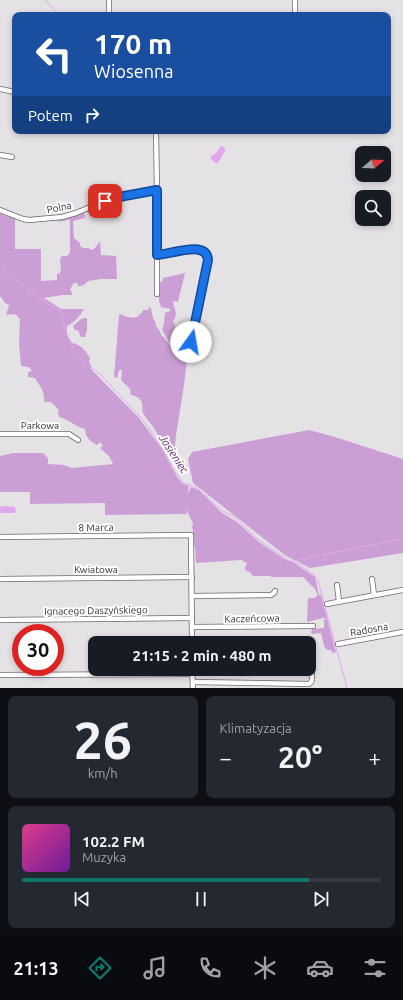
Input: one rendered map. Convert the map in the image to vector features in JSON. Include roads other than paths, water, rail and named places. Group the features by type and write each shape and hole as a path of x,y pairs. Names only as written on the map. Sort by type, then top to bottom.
{"street":[{"path":"109,0 109,12"},
{"path":"294,0 294,12"},
{"path":"0,89 12,91"},
{"path":"156,134 157,294"},
{"path":"0,155 12,157"},
{"name":"Polna","path":"0,210 29,220 62,217 76,213 112,198 157,190"},
{"path":"157,255 192,249 203,251 208,256 191,342"},
{"name":"Parkowa","path":"0,434 68,434 78,440"},
{"name":"8 Marca","path":"0,537 192,535 192,577"},
{"path":"192,577 192,636"},
{"name":"Kwiatowa","path":"0,579 192,577"},
{"path":"372,579 374,595"},
{"path":"336,585 339,601"},
{"path":"327,604 403,590"},
{"path":"192,596 271,595 275,591"},
{"name":"Ignacego Daszyńskiego","path":"0,620 192,618"},
{"name":"Kaczeńcowa","path":"192,627 313,626"},
{"name":"Radosna","path":"338,644 403,632"},
{"path":"0,675 88,674"},
{"path":"192,676 193,688"},
{"path":"193,682 279,686 309,684 311,682 311,676"}],"waterway":[{"path":"45,0 56,12"},
{"name":"Jasieniec","path":"0,268 39,298 60,311 67,334 76,355 100,374 143,420 183,483 196,487 221,510 233,516 259,540 288,560 300,565 313,574 318,581 347,688"},
{"path":"322,555 403,539"},
{"path":"293,561 319,556"}]}
